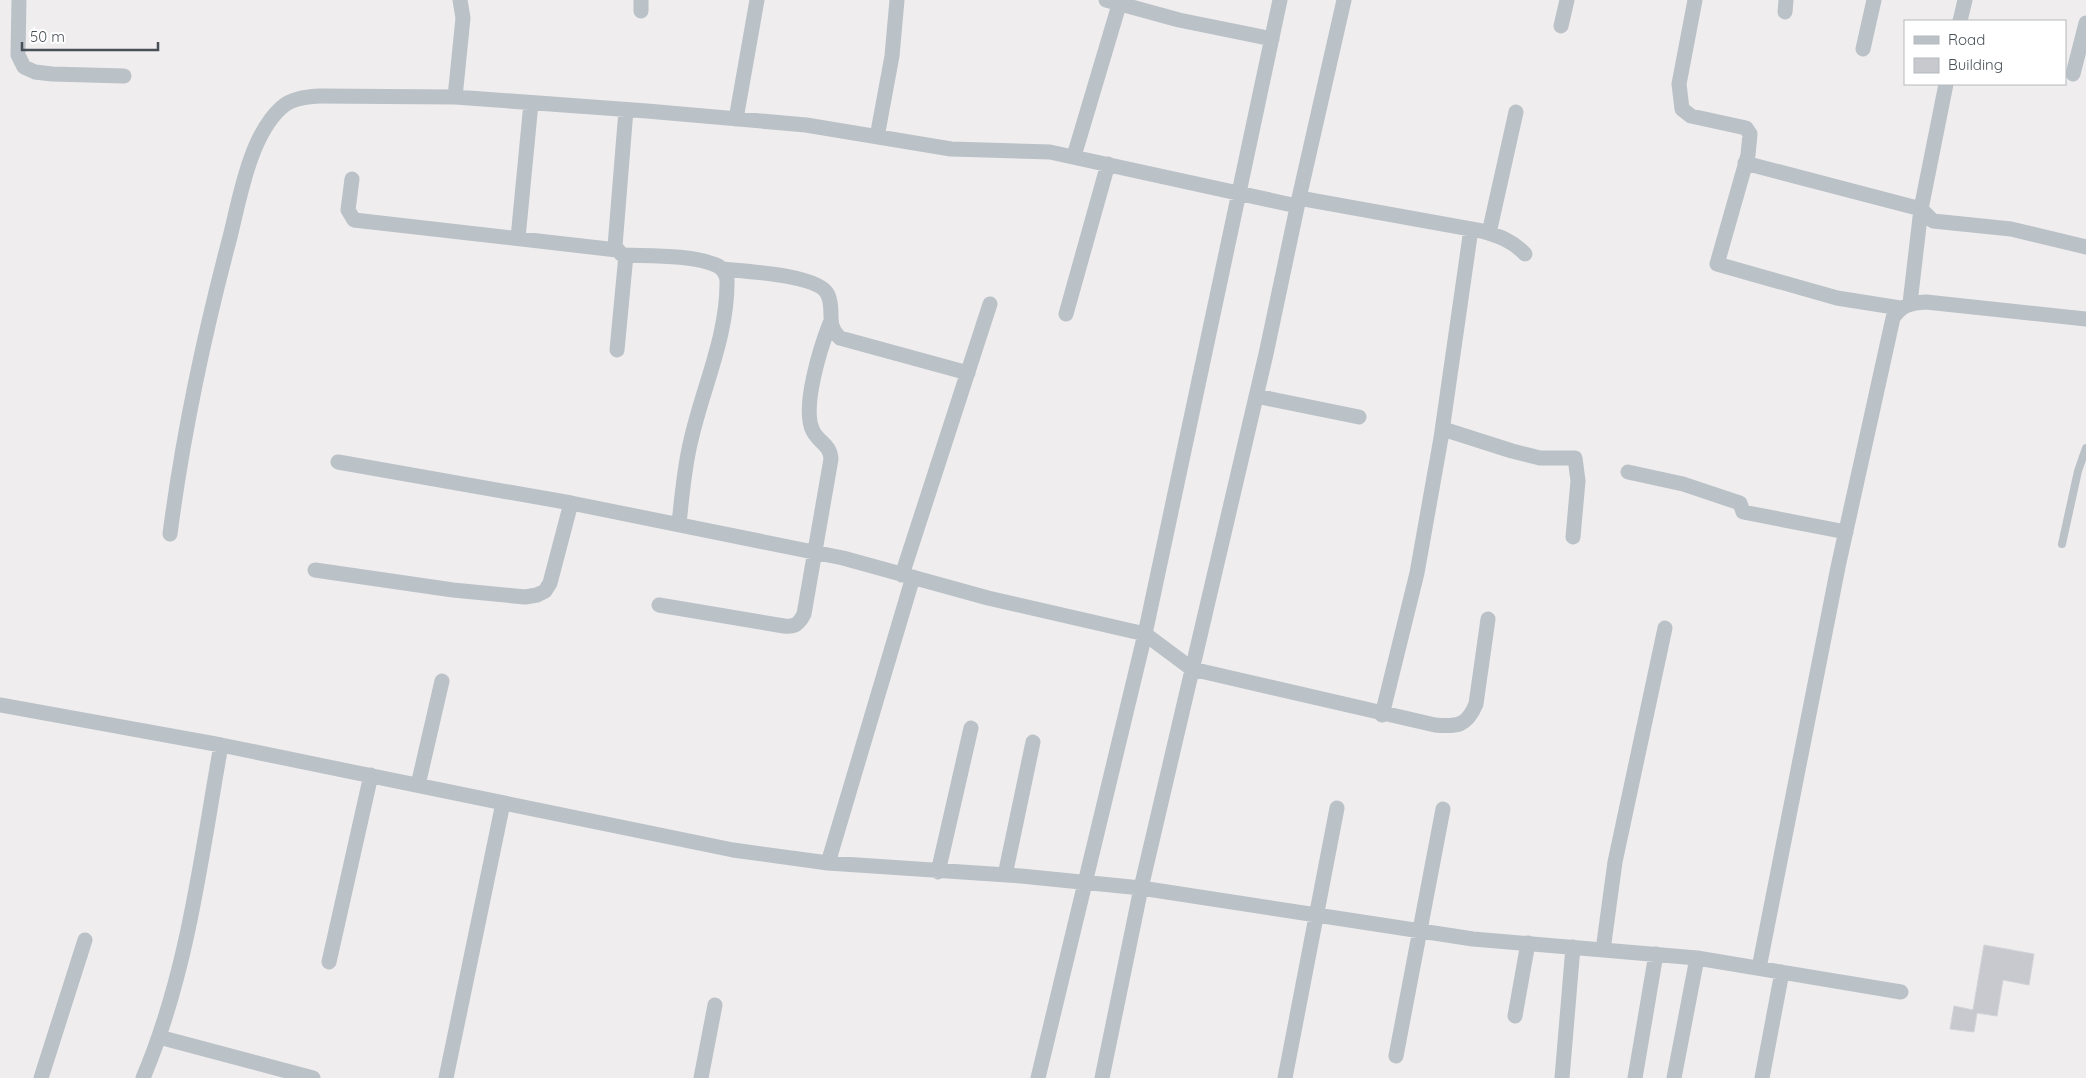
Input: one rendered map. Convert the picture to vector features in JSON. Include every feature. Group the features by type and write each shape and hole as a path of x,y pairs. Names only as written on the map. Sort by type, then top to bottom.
{"street":[{"path":"19,0 18,55 24,67 35,72 52,74 124,76"},
{"path":"455,97 463,18 460,0"},
{"path":"736,118 757,0"},
{"path":"877,137 892,56 897,0"},
{"path":"1038,1078 1146,634 1280,0"},
{"path":"1102,1078 1141,888 1256,396 1344,0"},
{"path":"1561,26 1567,0"},
{"path":"1695,0 1679,84 1682,109 1691,116 1746,128 1750,134 1750,145 1717,264 1837,298 1905,306 1926,302 2086,319"},
{"path":"1863,49 1874,0"},
{"path":"1960,20 1965,0"},
{"path":"1074,156 1112,2 1179,20 1272,39"},
{"path":"2073,74 2086,23"},
{"path":"1759,968 1846,532 1890,332 1894,318 1905,306 1921,209 1946,85"},
{"path":"170,534 186,422 244,183 256,147 267,124 282,106 299,98 320,96 455,97 736,118 806,125 951,149 1024,150 1074,156 1239,193 1471,229 1489,233 1516,245 1525,254"},
{"path":"518,238 530,104"},
{"path":"617,350 622,253 614,239 626,110"},
{"path":"1489,233 1516,112"},
{"path":"1745,163 1921,209 1933,221 2011,229 2086,247"},
{"path":"1066,314 1108,164"},
{"path":"352,179 348,210 354,220 694,260 717,265 722,269 726,274 728,290 711,375 690,446 679,524"},
{"path":"1382,715 1417,573 1443,429 1471,229"},
{"path":"722,269 773,275 816,284 824,288 829,297 830,324 833,332 840,338 968,373"},
{"path":"828,863 908,576 990,304"},
{"path":"659,605 793,627 799,623 804,614 831,459 830,451 812,430 811,402 815,369 830,324"},
{"path":"1256,396 1359,417"},
{"path":"1443,429 1512,452 1540,458 1575,458 1578,482 1573,537"},
{"path":"338,462 571,503 815,552 988,598 1146,634 1192,668 1382,715 1435,726 1451,727 1464,723 1471,715 1476,704 1488,619"},
{"path":"1628,472 1683,484 1740,503 1743,512 1846,532"},
{"path":"315,570 494,595 537,595 545,591 550,584 571,503"},
{"path":"1603,950 1615,862 1665,628"},
{"path":"418,785 442,681"},
{"path":"0,706 222,744 733,850 828,863 1141,888 1473,939 1698,958 1901,992"},
{"path":"938,872 971,728"},
{"path":"1005,876 1033,742"},
{"path":"143,1078 159,1037 176,982 222,744"},
{"path":"329,962 371,775"},
{"path":"446,1078 503,802"},
{"path":"1285,1078 1318,915 1337,808"},
{"path":"1396,1056 1443,809"},
{"path":"41,1078 85,940"},
{"path":"1515,1016 1528,943"},
{"path":"1562,1078 1573,947"},
{"path":"1635,1078 1656,954"},
{"path":"1674,1078 1698,958"},
{"path":"1762,1078 1782,972"},
{"path":"701,1078 715,1005"},
{"path":"159,1037 313,1078"}],"lane":[{"path":"2062,544 2078,471 2086,448"}],"building":[{"path":"1984,945 2034,954 2029,985 2003,980 1997,1016 1977,1013 1974,1032 1950,1029 1954,1006 1973,1010"}]}
